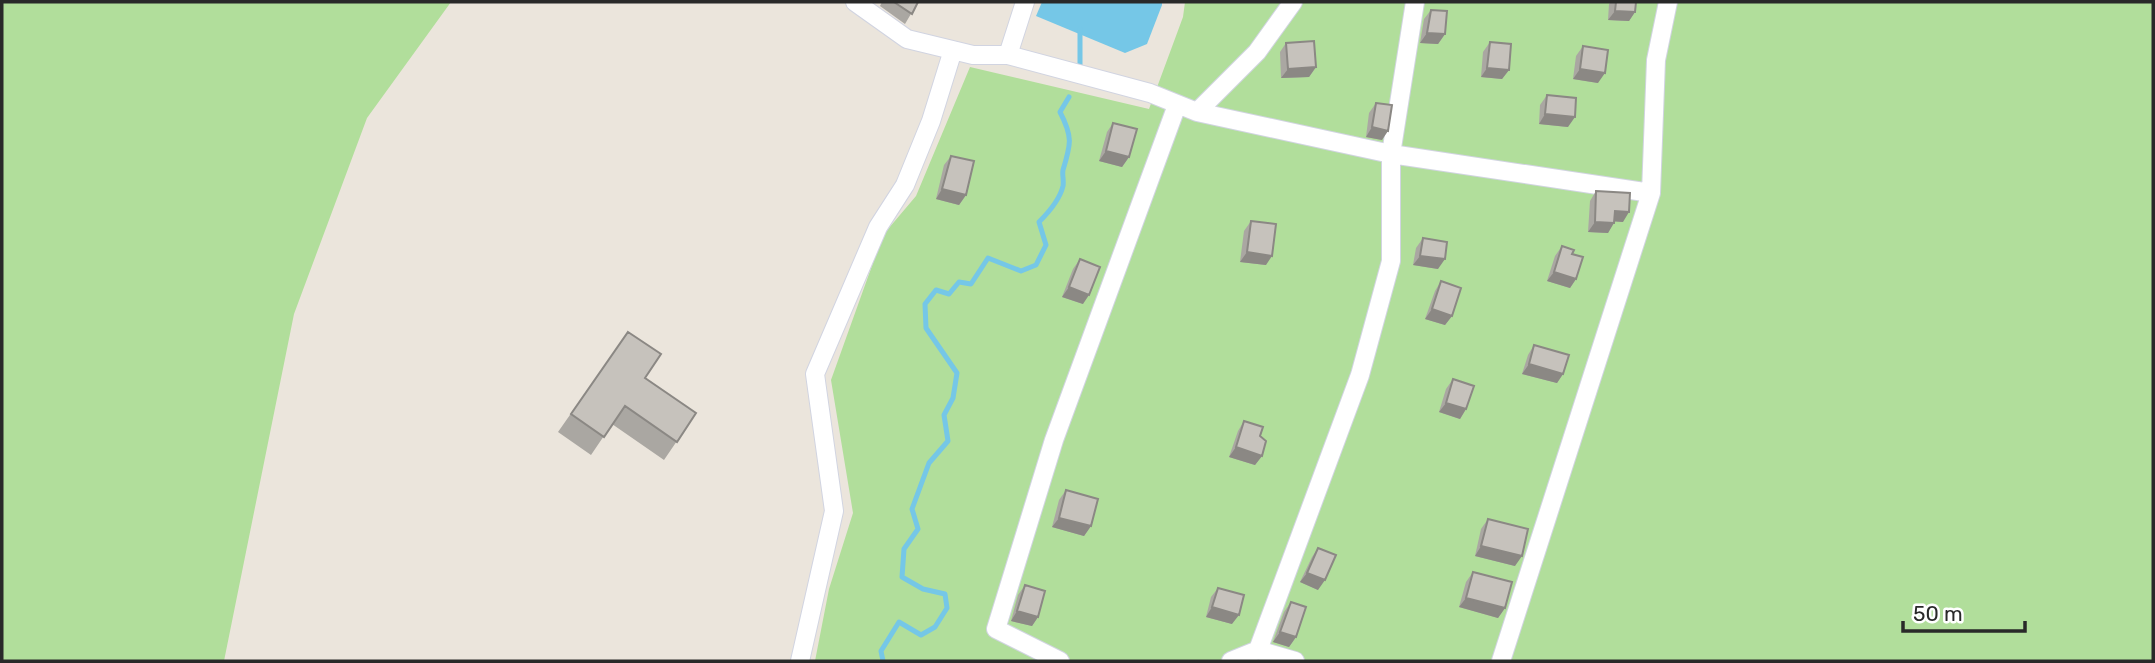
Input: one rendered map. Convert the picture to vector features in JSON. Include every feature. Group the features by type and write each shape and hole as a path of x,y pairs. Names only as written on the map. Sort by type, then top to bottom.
{"street":[{"path":"855,2 907,39 973,55 1008,55 1150,93 1197,112 1391,154 1651,193"},
{"path":"1008,55 1025,2"},
{"path":"1197,112 1257,52 1293,2"},
{"path":"1258,650 1360,375 1391,261 1391,154 1415,2"},
{"path":"1501,661 1651,193 1656,60 1668,2"},
{"path":"800,661 834,511 816,374 878,227 905,185 953,50"},
{"path":"1060,661 996,629 1054,440 1177,105"},
{"path":"1231,661 1258,650 1295,661"}],"green space":[{"path":"2,2 451,2 367,118 294,314 224,661 2,661"},
{"path":"1185,2 2153,2 2153,661 815,661 829,589 853,513 831,380 883,235 916,196 970,67 1149,109 1183,17"}],"water":[{"path":"1042,2 1162,2 1162,5 1147,44 1125,53 1036,16"}],"building":[{"path":"894,2 918,2 912,14"},
{"path":"1616,2 1636,2 1635,12 1615,11"},
{"path":"1431,10 1447,11 1445,34 1427,33"},
{"path":"1314,41 1316,67 1288,69 1286,43"},
{"path":"1490,42 1511,44 1509,70 1487,68"},
{"path":"1583,46 1608,50 1605,73 1580,69"},
{"path":"1547,95 1576,98 1575,117 1545,114"},
{"path":"1376,103 1392,105 1388,131 1372,127"},
{"path":"1113,123 1137,129 1129,157 1106,151"},
{"path":"951,156 974,161 966,195 942,189"},
{"path":"1596,191 1630,193 1629,212 1615,211 1614,223 1595,222"},
{"path":"1251,221 1276,224 1272,256 1247,252"},
{"path":"1423,238 1447,242 1445,259 1420,256"},
{"path":"1562,246 1574,250 1572,254 1583,257 1576,279 1554,272"},
{"path":"1080,259 1100,267 1089,295 1069,287"},
{"path":"1441,281 1461,288 1452,316 1432,309"},
{"path":"628,332 661,354 645,378 696,413 677,442 625,406 604,437 571,414"},
{"path":"1534,345 1569,355 1563,374 1529,364"},
{"path":"1453,379 1474,386 1466,409 1446,403"},
{"path":"1244,421 1263,427 1260,436 1266,441 1262,456 1236,447"},
{"path":"1066,490 1098,499 1091,526 1059,518"},
{"path":"1488,519 1528,529 1522,556 1481,546"},
{"path":"1318,548 1336,555 1325,580 1307,573"},
{"path":"1473,572 1512,582 1505,608 1466,598"},
{"path":"1025,585 1045,591 1038,617 1017,611"},
{"path":"1218,588 1244,595 1239,615 1212,607"},
{"path":"1291,602 1306,607 1296,637 1280,632"}],"waterway":[{"path":"1080,29 1080,65"},
{"path":"883,661 881,651 899,622 921,635 935,627 947,608 945,594 923,589 902,577 904,549 918,529 912,509 929,463 948,441 944,415 953,398 957,373 926,328 925,304 936,290 949,294 959,282 971,284 988,258 1021,271 1036,265 1046,245 1039,222 1050,210 1063,186 1063,170 1069,141 1060,112 1069,97"}]}
